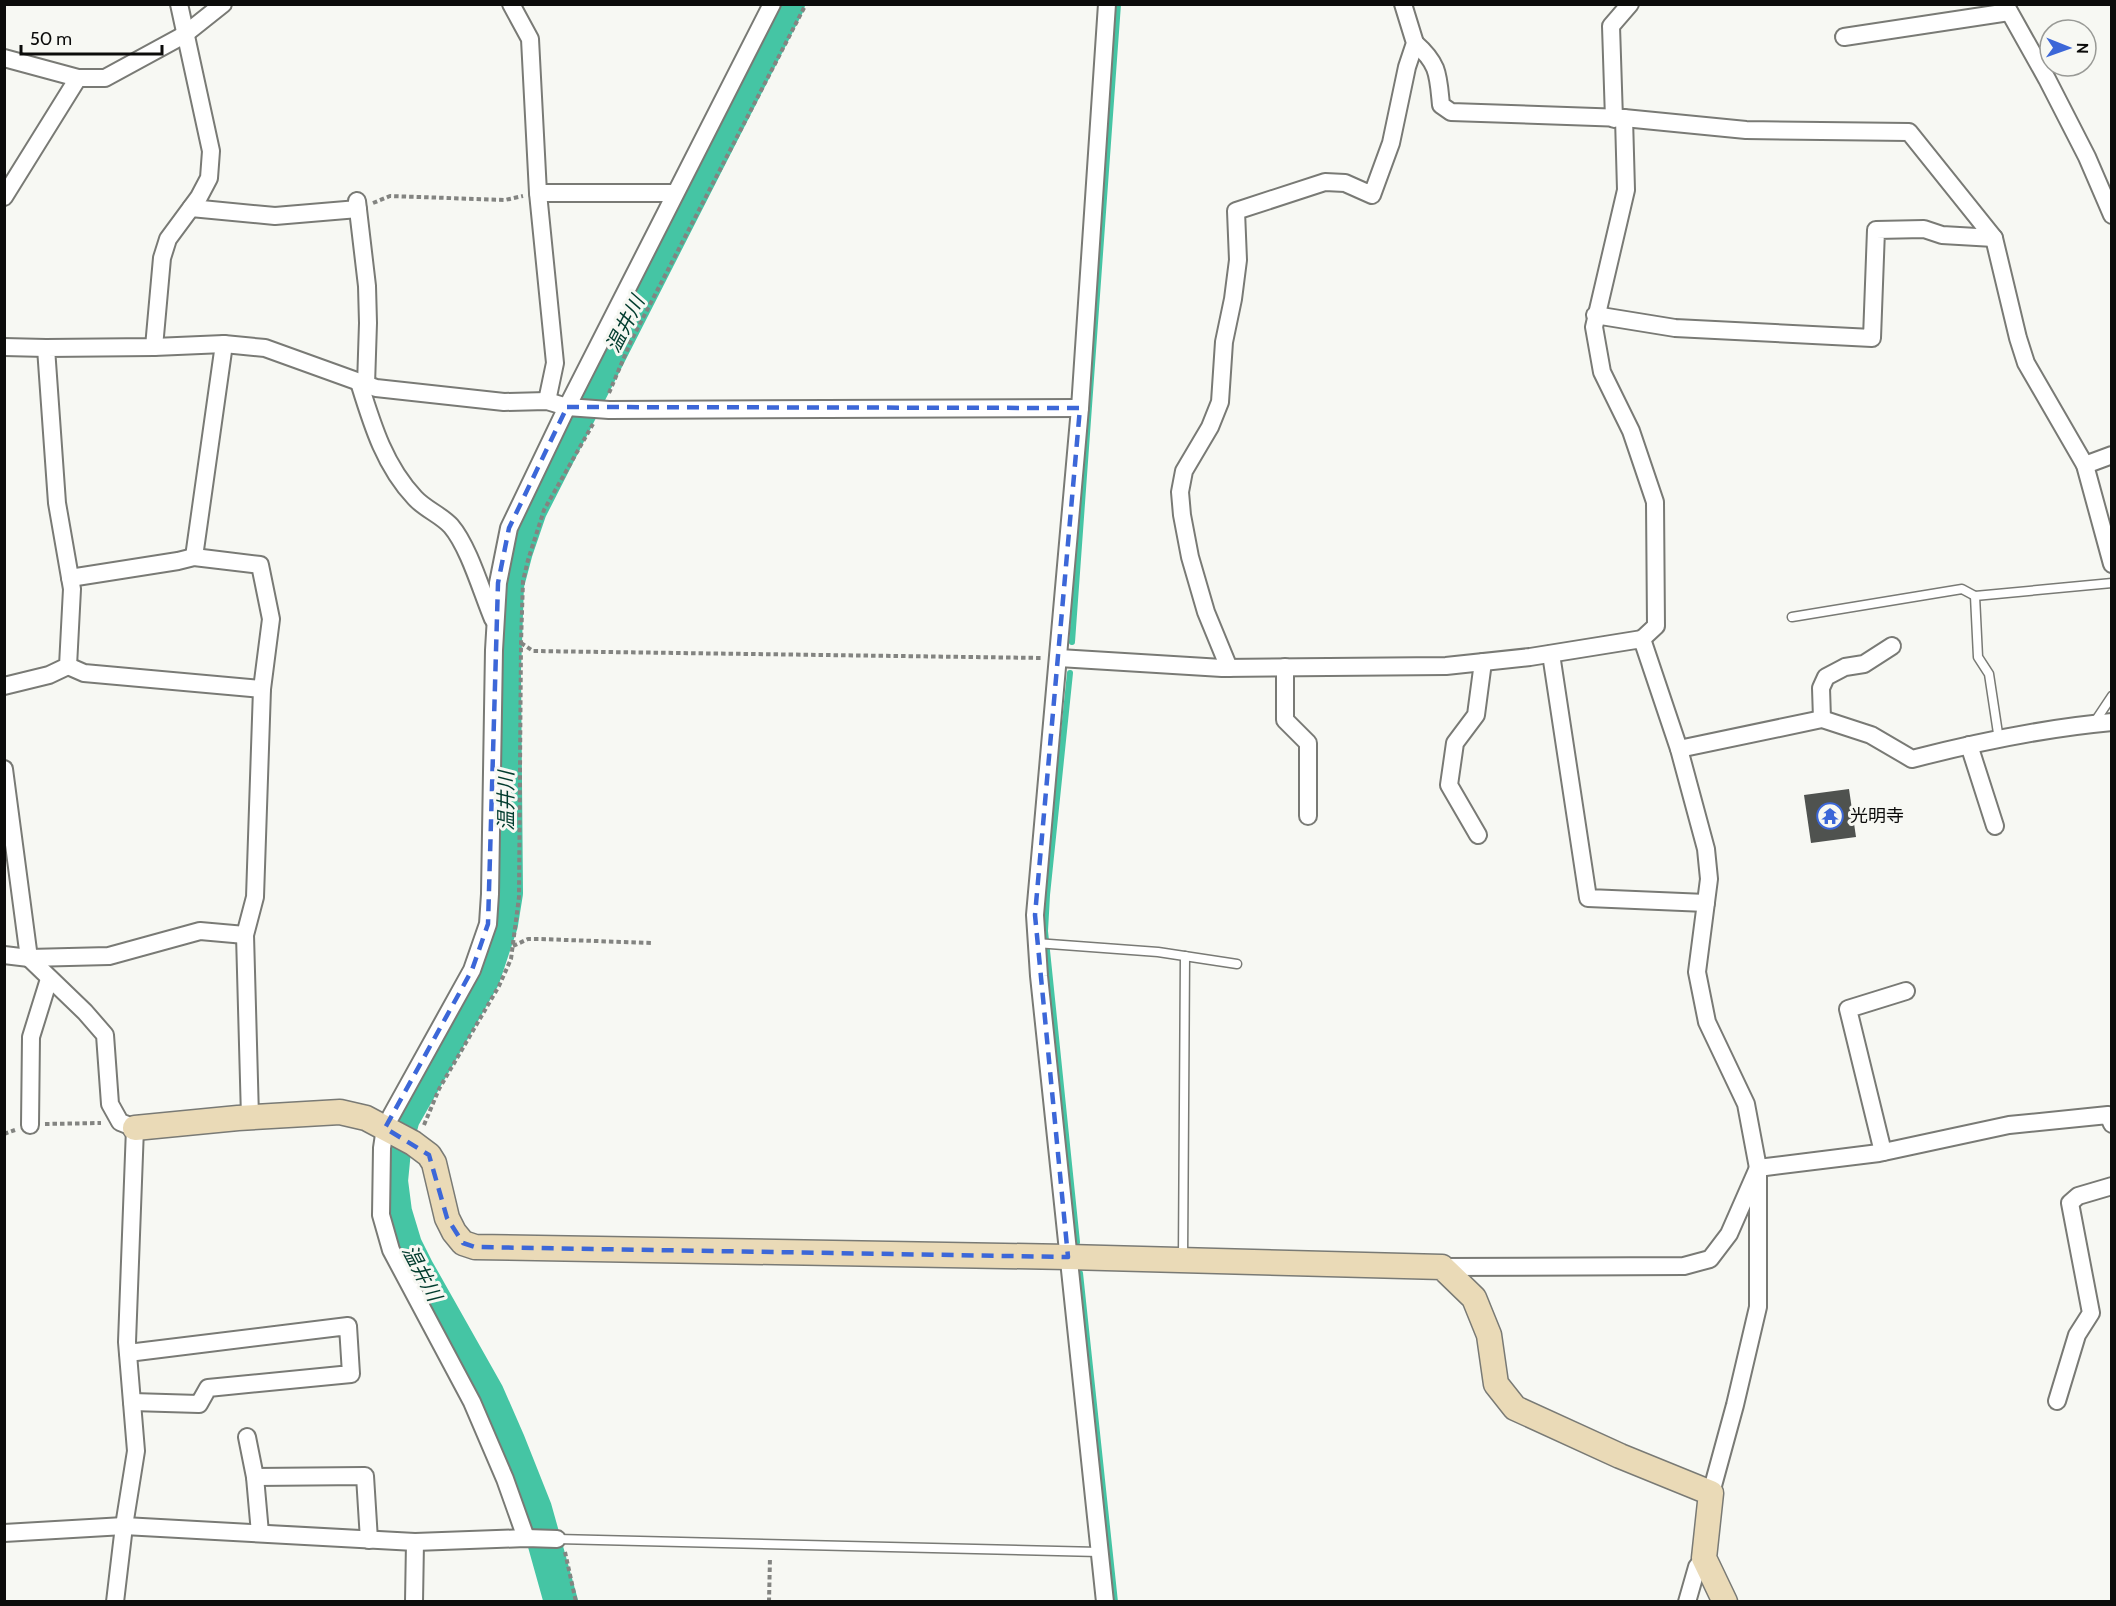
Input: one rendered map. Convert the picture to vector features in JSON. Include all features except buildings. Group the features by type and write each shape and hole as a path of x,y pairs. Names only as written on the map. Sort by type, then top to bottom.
{"street":[{"path":"154,347 162,258 168,239 199,197 209,178 211,151 179,4"},
{"path":"4,58 78,78 105,78 184,35 223,4"},
{"path":"511,4 530,39 538,193 555,363 547,401"},
{"path":"530,1538 472,1402 390,1250 381,1215 382,1148 402,1137 472,970 488,924 495,626 498,583 509,528 675,193 772,4"},
{"path":"1105,1602 1036,943 1035,915 1080,408 1107,4"},
{"path":"1403,4 1415,43 1429,55 1437,72 1441,105 1451,112 1619,119 1746,130 1909,132 1994,238 2026,363 2085,465 2112,564"},
{"path":"1059,658 1229,668 1446,666 1551,654 1642,639 1656,626 1655,502 1632,430 1602,372 1593,327 1626,190 1611,27 1630,4"},
{"path":"1844,37 2007,8 2047,79 2112,215"},
{"path":"1229,668 1206,612 1190,557 1180,492 1184,471 1209,428 1220,402 1224,342 1238,260 1236,211 1325,182 1345,183 1372,195 1391,143 1407,67 1415,43"},
{"path":"4,197 78,78"},
{"path":"538,193 675,193"},
{"path":"191,208 275,216 358,205 369,323 363,384 374,432 393,470 416,499 451,526 464,547 495,626"},
{"path":"1595,315 1675,328 1872,338 1876,230 1924,229 1942,235 1994,238"},
{"path":"4,347 154,347 224,344 265,348 376,388 504,402 547,401 570,407 598,410 1080,408"},
{"path":"194,557 224,344"},
{"path":"46,348 57,503 72,589 68,666"},
{"path":"2085,465 2112,455"},
{"path":"69,578 194,557 260,565 271,619 262,688 255,897 245,935 250,1117"},
{"path":"1642,639 1679,749 1706,849 1709,879 1697,972 1707,1022 1746,1104 1758,1167 1758,1307 1736,1405 1711,1494 1704,1558 1697,1567 1687,1602"},
{"path":"1822,718 1821,688 1826,678 1845,667 1864,664 1892,646"},
{"path":"1551,654 1588,898 1706,903"},
{"path":"1478,835 1449,785 1455,742 1476,715 1483,662"},
{"path":"4,686 49,675 68,666 84,673 262,688"},
{"path":"1285,667 1285,720 1308,743 1308,816"},
{"path":"1679,749 1822,718 1870,735 1912,759 1999,740 2094,723 2112,722"},
{"path":"1969,746 1995,826"},
{"path":"4,769 29,958 86,1012 105,1035 110,1104 127,1125 127,1342 136,1451 115,1602"},
{"path":"4,955 29,958 109,956 200,931 245,935"},
{"path":"30,1125 31,1037 49,979"},
{"path":"1883,1152 1848,1009 1906,991"},
{"path":"127,1125 340,1112 366,1118 402,1137 429,1155 434,1163 447,1218 453,1232 463,1243 475,1247 1183,1259 1442,1267 1684,1266 1710,1259 1729,1234 1758,1167"},
{"path":"1758,1167 1883,1152 2009,1125 2110,1118"},
{"path":"2057,1401 2077,1335 2091,1313 2070,1203 2078,1196 2112,1186"},
{"path":"1442,1267 1474,1298 1488,1335 1496,1384 1515,1408 1711,1494"},
{"path":"128,1353 348,1326 351,1374 208,1388 199,1404 132,1402"},
{"path":"247,1437 255,1478 260,1533"},
{"path":"255,1478 365,1476 369,1540"},
{"path":"4,1533 124,1526 415,1542 559,1539"},
{"path":"414,1602 415,1542"},
{"path":"1704,1558 1725,1602"}],"lane":[{"path":"1792,616 1962,589 1976,596 2112,583"},
{"path":"1976,596 1978,657 1989,674 1999,740"},
{"path":"2094,723 2112,696"},
{"path":"1036,943 1158,952 1237,964"},
{"path":"1183,1259 1185,956"},
{"path":"559,1539 1099,1552"}],"path":[{"path":"402,1137 439,1089 505,973 513,946 519,897 521,643 524,581 528,560 544,510 598,410 631,340 806,4"},
{"path":"358,205 390,196 505,200 538,193"},
{"path":"521,643 533,651 1059,658"},
{"path":"513,946 528,939 651,943"},
{"path":"4,1134 30,1125 127,1125"},
{"path":"559,1539 576,1602"},
{"path":"769,1602 770,1544"}],"highlighted area":[{"path":"567,407 1080,408 1035,915 1068,1257 475,1247 463,1243 447,1218 429,1155 385,1128 472,970 488,924 498,583 509,528"}],"waterway":[{"name":"温井川","path":"561,1602 535,1509 508,1441 487,1393 405,1245 395,1212 391,1181 394,1150 403,1118 483,978 501,924 506,893 504,671 507,585 530,510 788,4"},
{"path":"1072,642 1118,4"},
{"path":"1070,673 1045,931 1077,1242"},
{"path":"1080,1273 1115,1602"}],"place":[{"name":"光明寺","path":"1830,816"}]}
